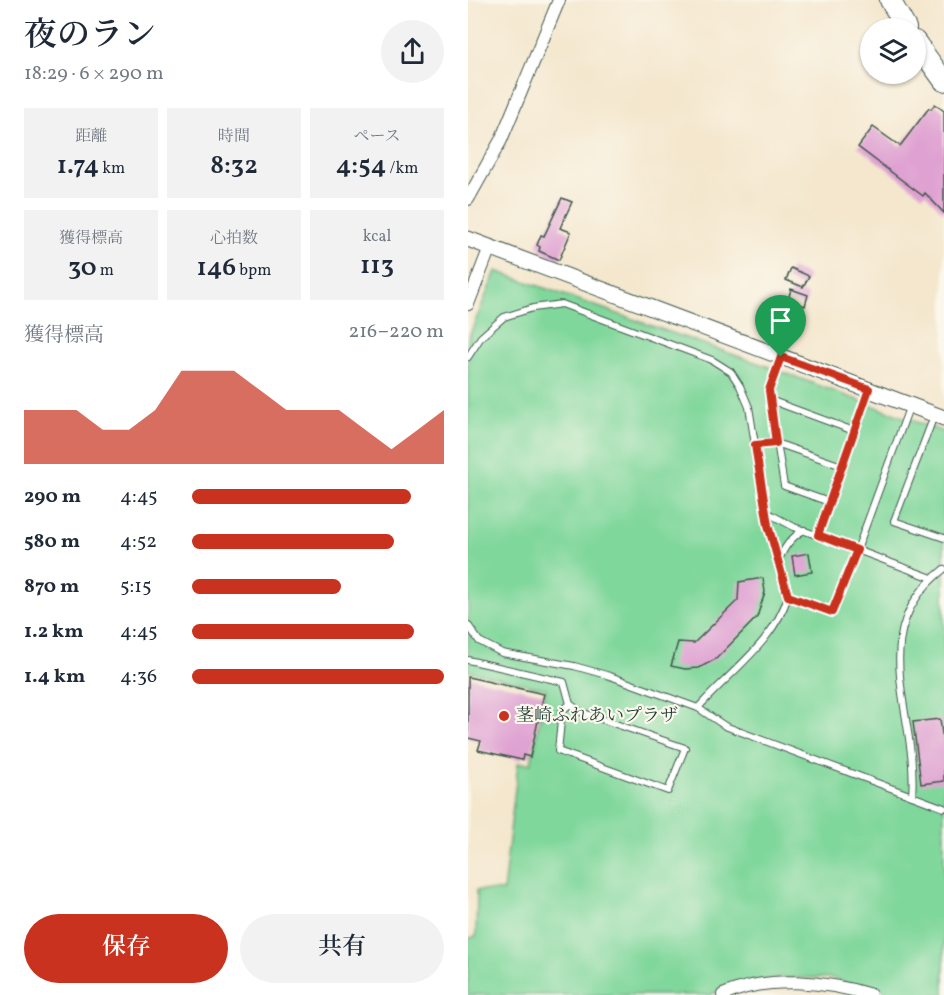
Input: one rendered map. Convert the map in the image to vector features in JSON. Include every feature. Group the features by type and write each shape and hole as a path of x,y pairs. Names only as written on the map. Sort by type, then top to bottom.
{"main road":[{"path":"890,0 900,18"},
{"path":"926,56 944,81"}],"street":[{"path":"468,199 501,140 559,0"},
{"path":"468,239 939,416"},
{"path":"468,304 490,247"},
{"path":"723,995 771,984 808,982 843,987 871,995"}],"lane":[{"path":"468,357 481,337 504,317 533,308 562,304 712,360 731,372 749,407 766,512 788,596 783,613 775,625 742,664 698,708"},
{"path":"781,357 769,390 784,486 829,502"},
{"path":"818,535 869,389"},
{"path":"770,400 854,431"},
{"path":"788,596 832,612 910,405"},
{"path":"939,416 894,521 944,538"},
{"path":"755,445 776,443 842,466"},
{"path":"766,512 804,530 932,578"},
{"path":"778,561 785,545 804,530"},
{"path":"912,796 914,772 899,674 900,646 906,615 932,578 944,569"},
{"path":"468,625 479,641 502,653 601,673 698,708 725,726 944,808"},
{"path":"468,660 564,682 570,704 581,712 685,748 668,791 558,751 562,711 570,704"}],"green space":[{"path":"496,271 769,367 944,432 944,995 884,995 831,978 779,978 726,988 710,995 468,995 468,939 476,936 477,890 503,891 518,763 531,763 546,689 468,671 468,339"}],"building":[{"path":"935,104 944,111 944,213 925,193 923,196 858,147 873,127 900,146 929,108 931,109"},
{"path":"562,198 572,202 560,228 571,232 559,260 539,251 540,247 537,245 541,235 544,236"},
{"path":"791,268 809,276 803,287 786,280"},
{"path":"791,289 808,295 805,306 788,300"},
{"path":"809,553 812,572 795,575 792,556"},
{"path":"763,578 765,592 757,617 716,659 699,668 685,669 671,666 678,642 694,643 738,600 739,582"},
{"name":"茎崎ふれあいプラザ","path":"468,677 544,694 530,757 523,755 522,760 478,750 481,741 468,738"},
{"path":"940,719 944,749 944,781 921,784 913,722"}],"place":[{"name":"茎崎ふれあいプラザ","path":"504,716"}],"route":[{"path":"781,357 869,389 818,535 857,550 832,612 788,596 768,525 755,445 776,443 769,390 781,357"}]}
